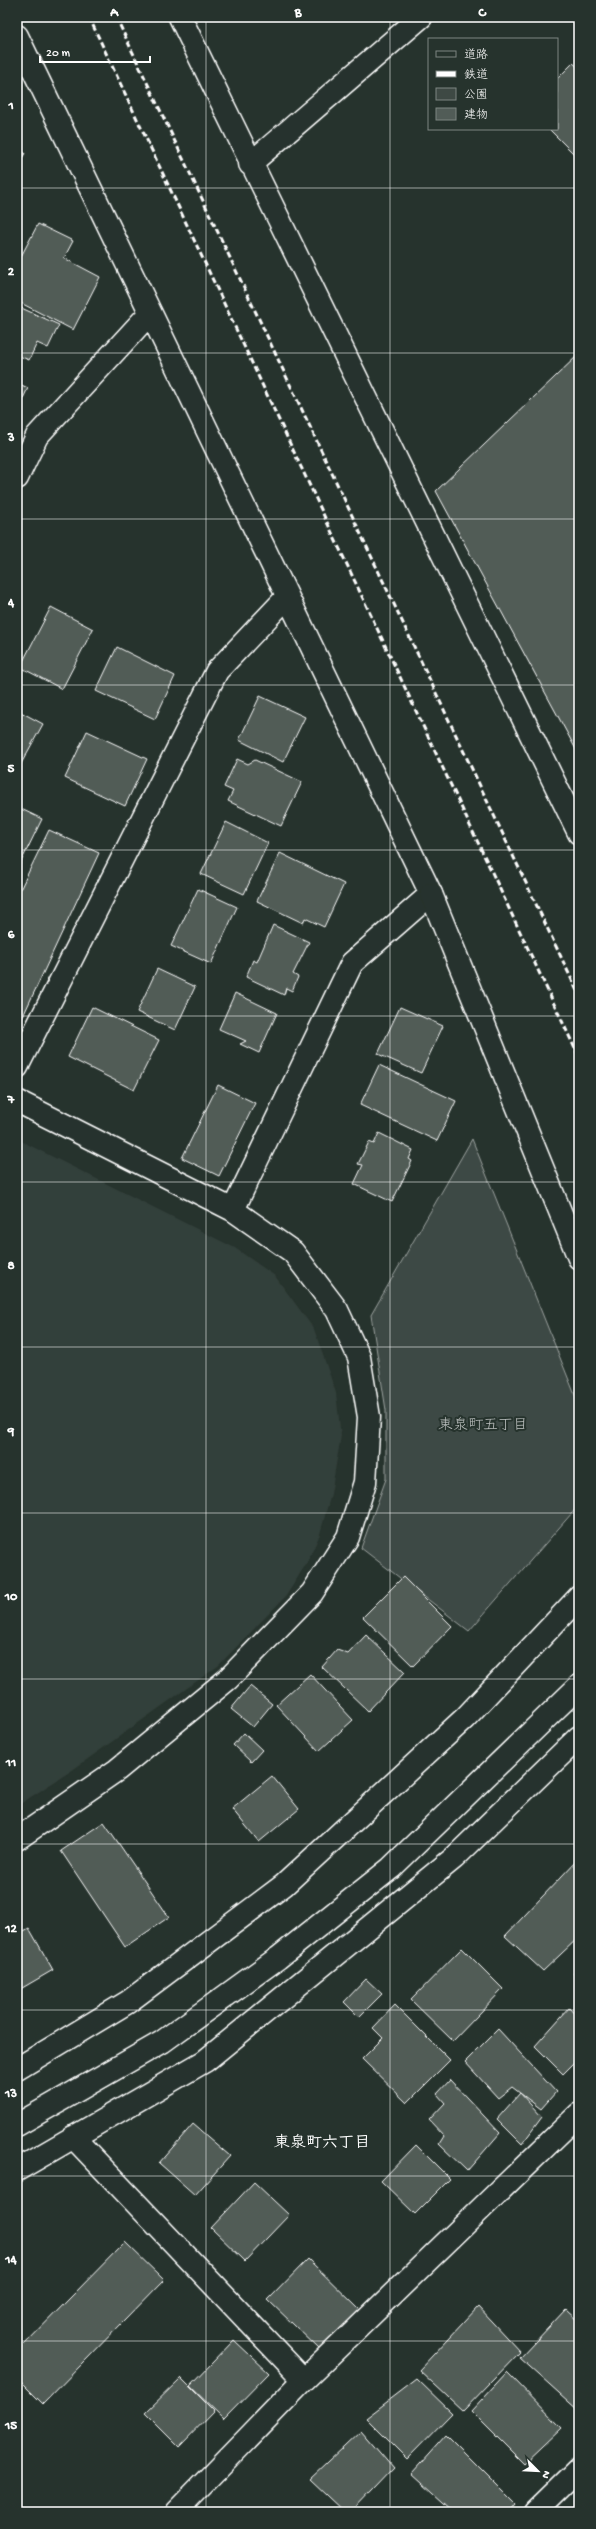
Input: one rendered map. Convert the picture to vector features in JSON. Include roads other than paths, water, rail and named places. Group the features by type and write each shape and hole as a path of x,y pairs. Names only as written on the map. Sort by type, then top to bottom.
{"street":[{"path":"180,17 250,164 579,833"},
{"path":"250,164 421,17"},
{"path":"17,36 431,894 579,1258"},
{"path":"17,478 37,436 150,313"},
{"path":"17,1067 217,671 287,597"},
{"path":"233,1210 352,963 431,894"},
{"path":"17,1101 233,1210 293,1252 337,1310 359,1357 369,1417 365,1482 348,1537 312,1593 228,1679 117,1770 17,1839"},
{"path":"17,2069 128,2002 284,1885 465,1718 579,1597"},
{"path":"17,2125 162,2042 278,1958 391,1868 579,1686"},
{"path":"17,2170 204,2061 454,1858 579,1737"},
{"path":"176,2512 304,2380 579,2114"},
{"path":"73,2137 304,2380"},
{"path":"535,2512 579,2469"}],"railway":[{"path":"89,17 579,1057"},
{"path":"116,17 579,995"}],"district":[{"name":"東泉町六丁目","path":"322,2141"}],"park label":[{"name":"東泉町五丁目","path":"483,1424"}]}
